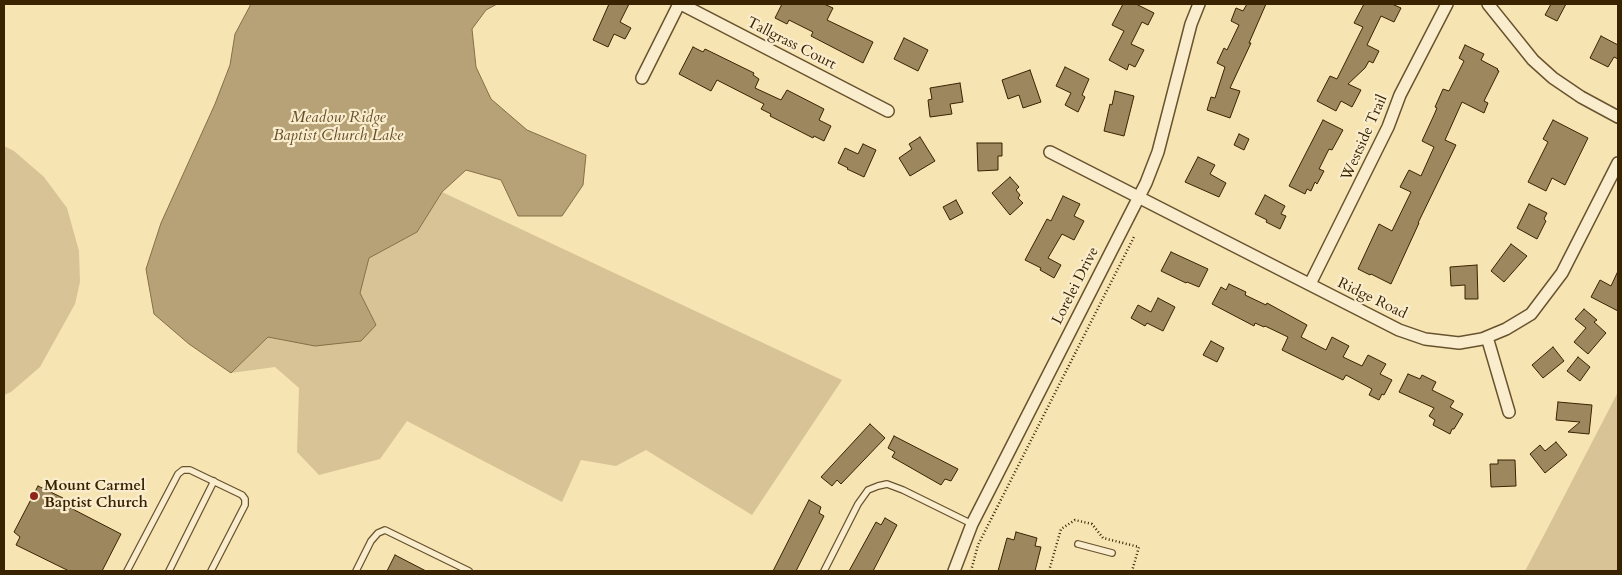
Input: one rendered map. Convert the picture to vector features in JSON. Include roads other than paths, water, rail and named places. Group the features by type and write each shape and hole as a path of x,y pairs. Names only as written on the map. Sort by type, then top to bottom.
{"street":[{"path":"642,78 680,4"},
{"name":"Tallgrass Court","path":"680,4 888,111"},
{"name":"Lorelei Drive","path":"954,571 972,524 1138,197 1158,152 1191,24 1199,4"},
{"name":"Westside Trail","path":"1310,284 1388,127 1400,95 1447,4"},
{"path":"1488,4 1533,60 1581,97 1618,117"},
{"name":"Ridge Road","path":"1050,152 1399,330 1425,339 1459,344 1487,337 1506,329 1531,314 1562,273 1618,163"},
{"path":"1487,337 1509,412"}],"lane":[{"path":"127,571 178,474 183,470 190,470 214,481 242,495 245,499 245,505 211,571"},
{"path":"169,571 214,481"},
{"path":"824,571 858,504 868,490 878,486 887,484 903,490 972,524"},
{"path":"356,571 371,541 378,533 385,530 469,571"},
{"path":"1078,544 1112,553"}],"water":[{"name":"Meadow Ridge Baptist Church Lake","path":"251,4 497,4 486,10 472,29 476,67 491,99 527,130 586,155 583,185 562,216 518,216 501,180 466,170 442,192 417,232 369,258 360,293 376,325 361,341 315,346 268,337 231,373 189,344 154,314 146,269 161,223 215,104 230,65 235,34"}],"place":[{"name":"Mount Carmel Baptist Church","path":"34,496"}]}
